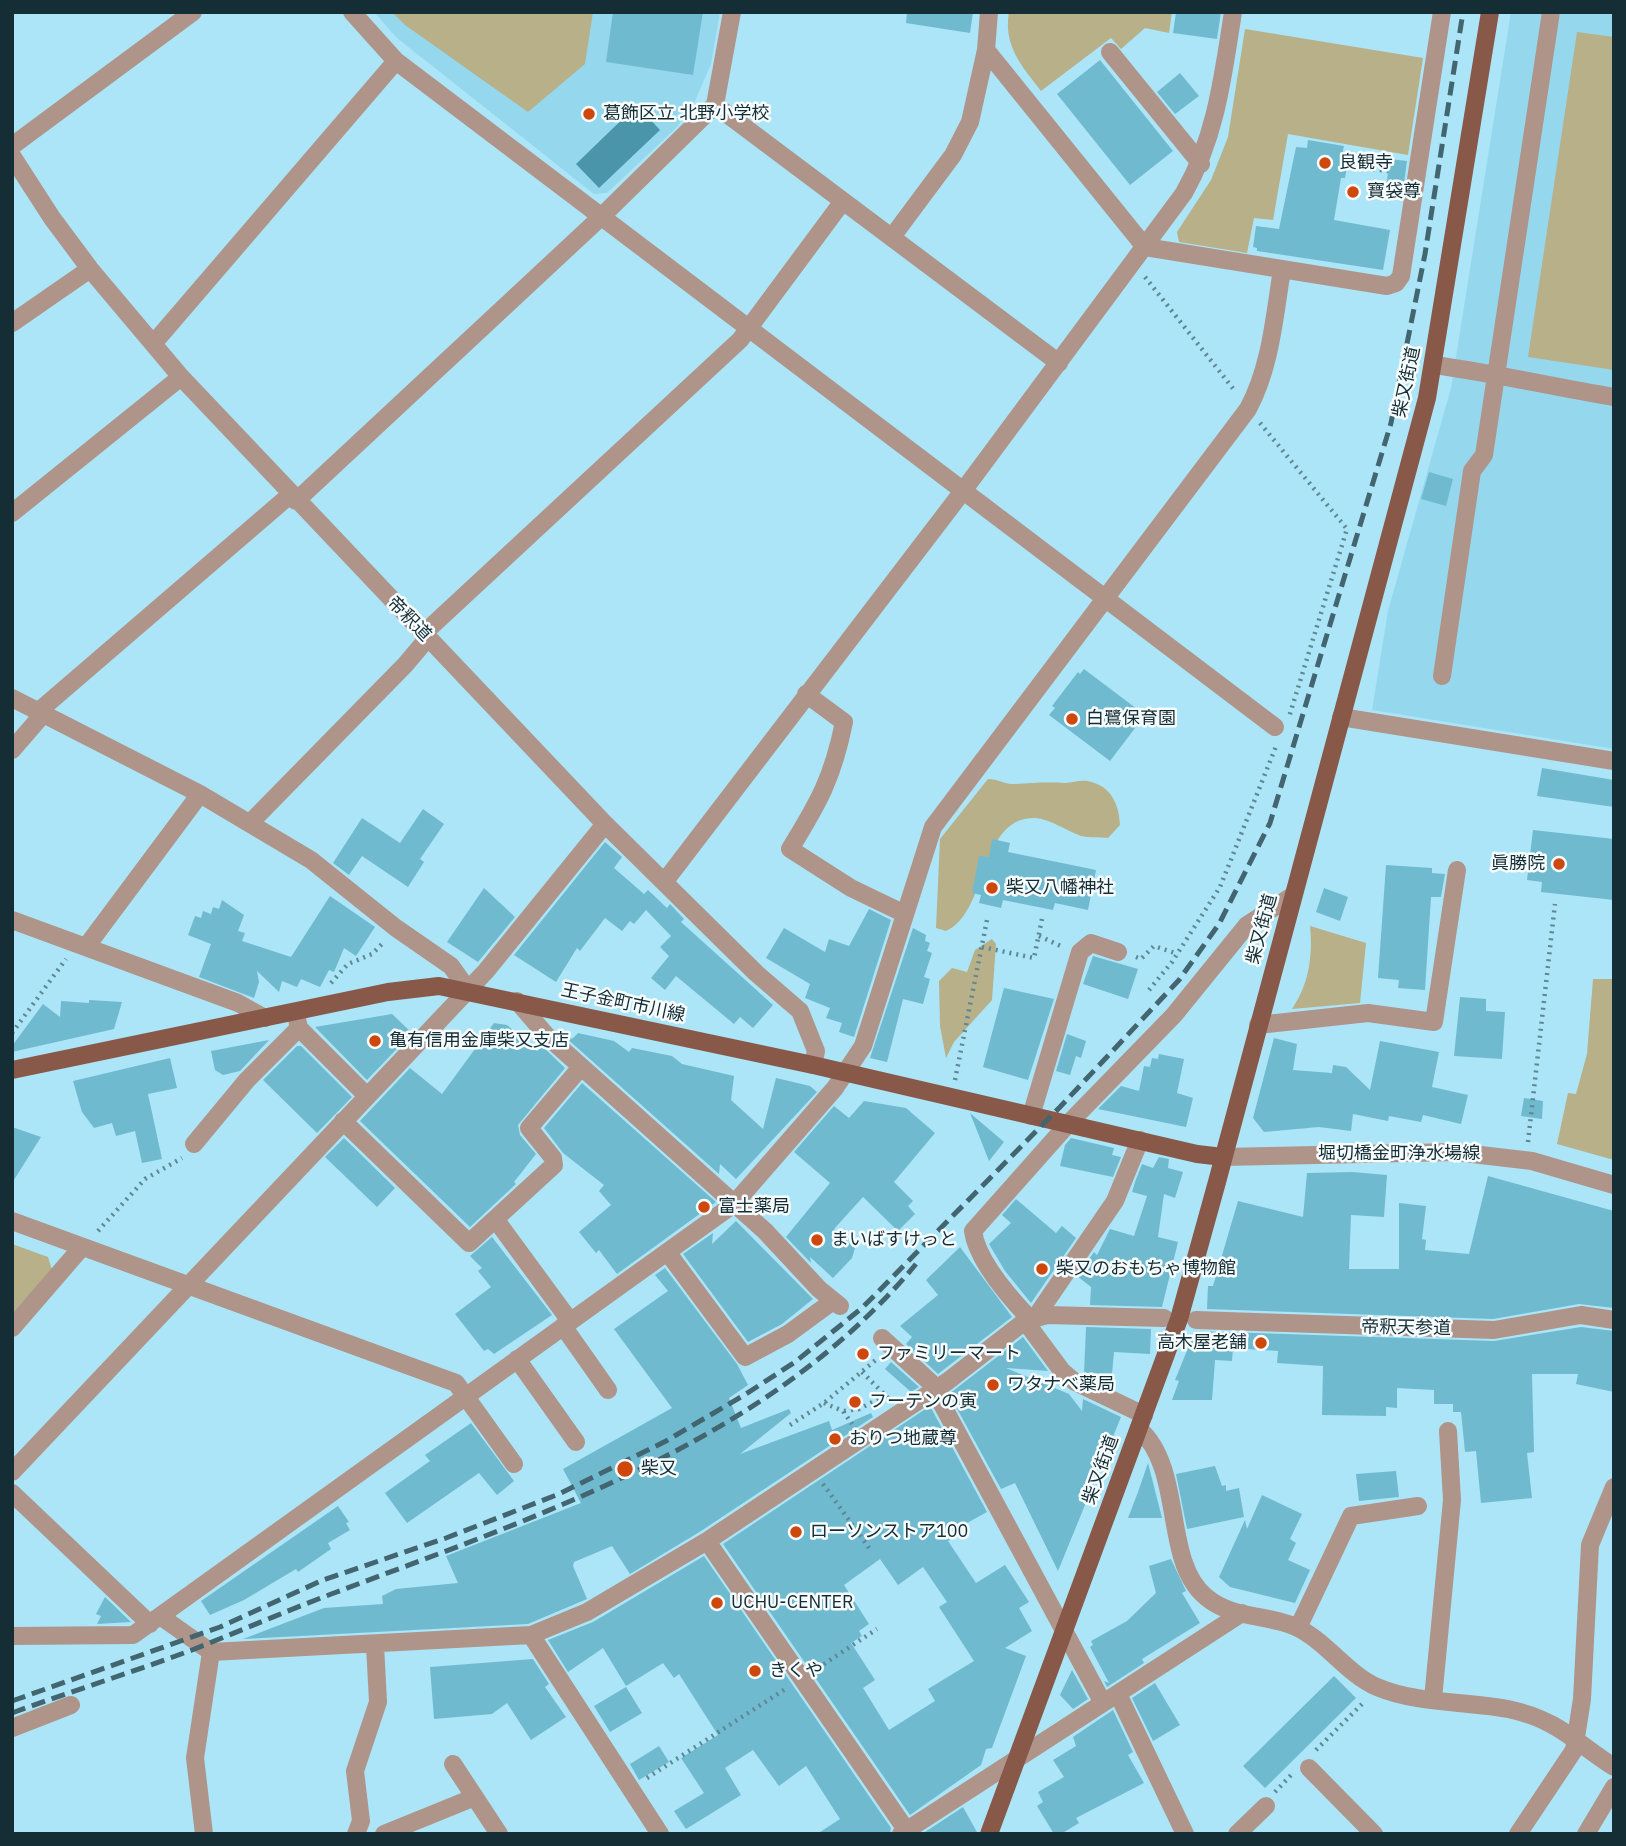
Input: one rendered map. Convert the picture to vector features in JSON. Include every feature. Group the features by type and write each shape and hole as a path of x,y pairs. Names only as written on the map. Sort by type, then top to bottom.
{"main road":[{"name":"柴又街道","path":"989,1834 1179,1319 1434,365 1490,12"},
{"name":"王子金町市川線","path":"12,1070 265,1018 297,1020 414,988 439,986 813,1065 1223,1157"}],"street":[{"path":"12,146 193,12"},
{"path":"352,12 396,61 1106,600 1282,726"},
{"path":"12,750 42,711 293,498 601,217 715,105 732,12"},
{"path":"892,237 953,155 970,122 986,50 989,12"},
{"path":"665,881 963,491 1184,193 1201,164 1212,134 1233,12"},
{"path":"986,50 1145,247 1387,286 1396,283 1401,276 1442,12"},
{"path":"1443,676 1472,471 1484,455 1551,12"},
{"path":"1110,52 1201,164"},
{"path":"153,344 396,61"},
{"path":"715,105 1059,363"},
{"name":"帝釈道","path":"12,156 52,218 90,269 181,377 605,824 756,973 800,1011 812,1035 816,1051 813,1065"},
{"path":"250,823 405,665 425,636 740,340 843,201"},
{"path":"12,323 90,269"},
{"path":"12,1636 133,1635 734,1204 847,1073 863,1046 933,827 1248,410 1261,386 1282,270"},
{"path":"1434,365 1497,373 1516,381 1614,397"},
{"path":"12,513 181,377"},
{"path":"806,694 844,722 835,767 818,803 789,849 851,888 905,914"},
{"path":"12,698 200,794 311,860 396,928 451,966 468,990"},
{"path":"1341,717 1614,761"},
{"path":"81,945 200,794"},
{"path":"12,1472 468,990 605,824"},
{"path":"1258,1025 1368,1013 1434,1022 1457,870"},
{"path":"1292,896 1247,925 1174,1015 1069,1124 973,1231 975,1242 1010,1298 1035,1317 1062,1371 1075,1382 1141,1422 1153,1441 1163,1467 1190,1577 1203,1594 1221,1609 1298,1628 1376,1686 1433,1699 1510,1710 1551,1723 1614,1767"},
{"path":"12,920 238,1003 265,1018"},
{"path":"1031,1116 1080,952 1091,943 1118,951"},
{"path":"517,1001 547,1036 734,1204 837,1303 746,1357 668,1253"},
{"path":"194,1144 297,1020 367,1096"},
{"path":"344,1121 469,1243 554,1166 554,1158 529,1128 581,1067"},
{"path":"12,1493 155,1620 211,1652 531,1635 587,1612 707,1541 935,1390 1035,1317 1115,1202 1140,1140"},
{"name":"堀切橋金町浄水場線","path":"1223,1157 1455,1152 1532,1161 1614,1185"},
{"path":"496,1220 608,1390"},
{"path":"12,1222 456,1384 514,1464"},
{"path":"12,1328 82,1247"},
{"name":"帝釈天参道","path":"1196,1320 1494,1330 1581,1315 1614,1320"},
{"path":"1035,1317 1164,1318"},
{"path":"887,1343 935,1390 1064,1633 1110,1699 1185,1834"},
{"path":"517,1359 576,1442"},
{"path":"1433,1699 1452,1500 1448,1431"},
{"path":"1518,1834 1574,1750 1582,1699 1590,1545 1613,1490"},
{"path":"1298,1628 1352,1516 1418,1506"},
{"path":"707,1541 803,1678 905,1833 1019,1755 1242,1613"},
{"path":"531,1635 660,1834"},
{"path":"356,1834 360,1821 355,1771 379,1702 375,1645"},
{"path":"204,1834 195,1758 211,1652"},
{"path":"12,1728 71,1705"},
{"path":"453,1764 499,1834"},
{"path":"1305,1765 1374,1834"},
{"path":"1586,1834 1614,1787"},
{"path":"384,1834 475,1797"},
{"path":"1237,1834 1266,1806"}],"path":[{"path":"1352,167 1388,171"},
{"path":"1133,264 1222,370 1248,410 1347,529 1282,726 1220,887 1178,954 1149,990"},
{"path":"1528,1143 1555,904"},
{"path":"982,947 1034,958 1043,914"},
{"path":"954,1083 987,920"},
{"path":"326,989 348,964 372,954 396,928"},
{"path":"12,1033 81,945"},
{"path":"1118,951 1140,959 1154,946 1178,954"},
{"path":"82,1247 145,1179 163,1166 181,1159 194,1144"},
{"path":"790,1424 824,1403 862,1372 887,1343"},
{"path":"862,1372 903,1411"},
{"path":"824,1403 843,1411 859,1409 886,1395"},
{"path":"843,1411 863,1438"},
{"path":"814,1472 869,1548"},
{"path":"632,1788 877,1629"},
{"path":"1266,1806 1269,1797 1305,1765 1366,1701 1376,1686"}],"shaded area":[{"name":"葛飾区立 北野小学校","path":"374,12 720,12 711,64 695,101 677,127 607,193 594,194 397,38"},
{"path":"392,12 593,12 585,64 528,112 405,25"},
{"path":"1009,12 1172,12 1169,33 1145,28 1121,49 1111,38 1041,91 1011,45"},
{"path":"1511,12 1614,12 1614,749 1372,710 1388,611 1451,388"},
{"path":"1245,29 1423,58 1408,155 1288,134 1273,220 1254,218 1247,253 1179,242 1177,232 1211,180 1228,137"},
{"path":"1577,32 1614,37 1614,370 1528,357"},
{"path":"637,105 660,130 599,188 576,164"},
{"path":"988,779 1012,784 1084,781 1095,783 1112,797 1118,810 1120,825 1108,838 1081,836 1041,819 1017,822 1003,833 993,848 970,905 960,921 946,931 936,928 940,839"},
{"path":"1310,926 1366,943 1360,1003 1292,1009 1302,990 1308,969"},
{"path":"992,939 996,944 992,1000 954,1042 946,1058 940,1026 939,981 952,968 967,972 975,950"},
{"path":"1593,979 1614,979 1614,1160 1557,1144 1568,1093 1576,1094 1587,1054"},
{"path":"12,1244 48,1257 52,1270 12,1314"}],"building":[{"path":"613,12 703,12 693,75 606,62"},
{"path":"907,12 973,12 970,33 906,23"},
{"path":"1176,12 1221,12 1217,39 1173,33"},
{"path":"1100,60 1173,151 1130,185 1057,94"},
{"path":"1180,73 1199,96 1175,114 1157,92"},
{"path":"1308,140 1344,146 1342,155 1349,156 1345,178 1341,178 1334,220 1390,230 1383,270 1257,251 1257,248 1253,247 1256,226 1279,229 1296,147 1307,148"},
{"path":"1389,159 1407,161 1404,183 1387,182"},
{"path":"1429,472 1453,479 1446,506 1421,499"},
{"path":"1084,669 1145,715 1110,761 1049,715 1055,708 1052,706 1078,672 1080,674"},
{"path":"1542,768 1614,780 1614,807 1537,796"},
{"path":"423,809 444,824 420,859 424,862 408,887 362,856 349,875 333,863 362,818 400,843"},
{"path":"1533,830 1614,839 1614,900 1541,892 1542,882 1527,880"},
{"path":"992,839 1010,843 1008,852 1096,870 1088,910 1055,903 1053,910 1003,900 1001,908 979,903 981,895 972,893 979,856 989,857"},
{"path":"605,842 622,857 614,868 644,894 648,890 667,908 670,904 684,919 681,922 773,1005 753,1028 740,1017 734,1024 676,976 665,990 651,978 669,956 660,947 671,936 646,910 634,924 630,921 622,931 605,918 580,951 577,948 556,982 514,955"},
{"path":"1386,865 1432,868 1432,873 1445,874 1441,897 1431,897 1425,990 1398,988 1399,980 1378,978"},
{"path":"484,888 515,917 478,962 447,942"},
{"path":"1324,888 1348,897 1340,921 1316,912"},
{"path":"330,896 375,927 356,956 344,948 334,972 329,970 320,987 301,979 297,987 282,981 279,992 257,971 259,982 254,998 199,977 211,944 188,935 195,916 201,918 203,911 211,914 213,907 219,909 222,900 244,915 238,931 245,933 242,941 291,957"},
{"path":"869,909 891,920 854,1037 839,1032 842,1023 826,1018 830,1008 805,998 810,984 766,958 784,928 825,952 829,939 849,946"},
{"path":"913,928 926,935 925,941 930,943 927,951 932,953 924,977 930,979 923,1004 903,999 887,1062 870,1058"},
{"path":"1093,956 1138,969 1128,999 1083,984"},
{"path":"1004,988 1054,999 1028,1080 983,1067"},
{"path":"1460,997 1486,999 1486,1011 1505,1012 1502,1059 1454,1056"},
{"path":"89,1000 122,1002 114,1029 12,1052 12,1046 43,1004 60,1017 61,1001 89,1003"},
{"path":"392,1014 412,1033 367,1080 315,1027"},
{"path":"494,1023 507,1025 537,1051 542,1046 565,1068 518,1125 520,1135 536,1154 514,1182 516,1184 470,1227 360,1121 410,1068 442,1094"},
{"path":"578,1033 614,1041 629,1052 632,1048 672,1056 682,1064 734,1076 731,1100 763,1129 776,1078 810,1086 817,1092 736,1179 720,1164 719,1174 564,1036 567,1034 572,1039"},
{"path":"1067,1034 1086,1041 1081,1058 1076,1056 1070,1075 1056,1071"},
{"path":"1274,1038 1297,1044 1293,1070 1332,1073 1333,1065 1346,1067 1370,1090 1380,1041 1439,1052 1432,1087 1468,1095 1461,1124 1423,1115 1421,1122 1389,1116 1388,1121 1353,1114 1351,1131 1319,1127 1264,1132 1253,1118"},
{"path":"269,1040 240,1071 223,1075 215,1070 211,1051"},
{"path":"297,1046 301,1046 352,1097 317,1133 263,1080"},
{"path":"1159,1054 1184,1059 1177,1093 1193,1098 1186,1127 1098,1109 1121,1086 1139,1091 1144,1066 1150,1067 1152,1058 1158,1059"},
{"path":"170,1058 177,1088 148,1094 162,1159 142,1163 135,1131 116,1136 112,1123 94,1128 82,1112 73,1081"},
{"path":"582,1083 716,1202 617,1274 599,1250 596,1253 579,1232 611,1205 599,1191 604,1185 563,1153 544,1128"},
{"path":"1524,1098 1543,1101 1542,1119 1521,1116"},
{"path":"864,1101 906,1108 935,1133 894,1182 913,1201 908,1206 915,1214 898,1231 863,1197 834,1229 855,1248 852,1258 833,1278 810,1257 811,1263 786,1237 830,1183 794,1152 834,1106 849,1118"},
{"path":"970,1113 1004,1142 989,1161"},
{"path":"12,1127 41,1137 12,1183"},
{"path":"344,1138 395,1188 377,1207 325,1157"},
{"path":"1071,1138 1114,1148 1112,1155 1121,1157 1113,1177 1060,1166 1065,1145"},
{"path":"1159,1157 1169,1159 1168,1168 1183,1172 1175,1198 1164,1194 1158,1237 1178,1242 1162,1307 1090,1305 1091,1287 1077,1276 1094,1252 1097,1255 1110,1229 1134,1236 1147,1196 1132,1192 1135,1182 1142,1164 1153,1168"},
{"path":"1352,1172 1387,1175 1384,1217 1351,1215 1349,1269 1399,1269 1399,1203 1426,1206 1422,1239 1426,1240 1425,1250 1469,1254 1488,1176 1614,1211 1614,1308 1579,1304 1493,1319 1207,1309 1208,1286 1213,1286 1238,1201 1303,1217 1307,1173"},
{"path":"1016,1199 1056,1233 1062,1226 1076,1238 1031,1303 1005,1271 989,1244 1011,1223 1002,1215"},
{"path":"736,1221 813,1299 782,1324 748,1342 683,1254 713,1233 712,1244"},
{"path":"492,1237 552,1315 494,1354 488,1349 484,1351 455,1314 491,1287 478,1271 482,1268 470,1256"},
{"path":"960,1247 1012,1317 938,1374 906,1344 912,1337 900,1326 938,1295 926,1280"},
{"path":"665,1268 737,1364 748,1385 729,1398 741,1428 789,1409 791,1413 740,1454 829,1421 832,1430 871,1413 873,1417 701,1531 630,1574 612,1546 574,1562 573,1566 587,1599 528,1624 243,1639 324,1608 383,1604 382,1596 396,1589 458,1583 446,1556 581,1503 563,1469 672,1408 614,1329 668,1291 655,1275"},
{"path":"1086,1327 1151,1329 1150,1354 1114,1352 1112,1374 1084,1373"},
{"path":"1581,1327 1614,1331 1614,1392 1576,1384 1578,1374 1532,1374 1534,1452 1527,1453 1532,1498 1481,1503 1476,1451 1465,1452 1461,1412 1453,1412 1453,1404 1434,1404 1434,1390 1397,1388 1397,1408 1386,1407 1386,1416 1322,1415 1323,1366 1277,1363 1278,1351 1233,1348 1232,1361 1215,1360 1212,1400 1172,1400 1179,1381 1175,1380 1195,1331 1494,1341"},
{"path":"1023,1337 1048,1371 1006,1368 1069,1394 1082,1411 1083,1399 1121,1417 1058,1571 1015,1483 1001,1489 949,1394"},
{"path":"891,1362 919,1387 911,1392 885,1369"},
{"path":"930,1406 987,1512 949,1533 952,1538 948,1541 976,1583 1005,1565 1029,1602 1019,1608 1032,1631 1005,1648 1026,1656 992,1748 986,1749 981,1765 910,1815 723,1544","holes":["880,1559 898,1585 923,1567 947,1602 939,1607 974,1661 928,1689 935,1701 889,1730 863,1688 875,1680 851,1643 862,1636 859,1631 869,1624 844,1585"]},
{"path":"471,1423 514,1481 497,1495 479,1473 407,1523 385,1493 430,1461 425,1455"},
{"path":"1148,1463 1162,1518 1128,1518 1138,1492"},
{"path":"1215,1466 1222,1486 1226,1485 1226,1491 1239,1488 1244,1517 1187,1529 1176,1474"},
{"path":"1396,1471 1399,1497 1359,1501 1356,1474"},
{"path":"1262,1495 1302,1514 1290,1539 1296,1543 1288,1560 1310,1570 1295,1603 1230,1587 1219,1577 1245,1520 1247,1529"},
{"path":"338,1506 349,1522 346,1523 350,1530 328,1543 331,1549 298,1572 296,1569 244,1600 210,1615 201,1601"},
{"path":"704,1556 891,1828 890,1834 817,1834 840,1819 806,1766 779,1786 753,1750 725,1768 741,1795 686,1829 674,1811 704,1793 681,1758 718,1735 679,1674 674,1678 663,1663 626,1686 603,1648 568,1672 548,1640 593,1622"},
{"path":"1171,1559 1186,1591 1182,1593 1200,1623 1142,1659 1144,1663 1107,1687 1104,1681 1109,1683 1090,1647 1093,1645 1091,1641 1127,1621 1156,1593 1149,1566"},
{"path":"105,1597 131,1622 97,1624 101,1616 96,1614"},
{"path":"533,1659 549,1684 545,1687 566,1717 531,1740 507,1703 492,1714 434,1719 430,1667"},
{"path":"1072,1670 1088,1699 1073,1709 1060,1695"},
{"path":"1334,1676 1356,1698 1265,1788 1243,1766"},
{"path":"1155,1683 1180,1725 1153,1741 1132,1698"},
{"path":"626,1687 642,1713 610,1732 594,1706"},
{"path":"1113,1710 1133,1752 1128,1755 1144,1783 1076,1818 1079,1823 1061,1834 1054,1834 1037,1806 1043,1802 1038,1792 1064,1777 1053,1760 1076,1746 1073,1737"},
{"path":"659,1746 669,1762 639,1780 630,1764"},
{"path":"963,1807 978,1834 922,1834"}],"railway":[{"path":"12,1701 220,1627 323,1580 446,1538 559,1494 666,1441 746,1394 795,1362 862,1308 1060,1107 1179,980 1219,924 1270,823 1391,423 1425,254 1463,12"},
{"path":"12,1713 192,1650 571,1501 648,1465 722,1425 793,1379 858,1325 916,1264"}],"place":[{"name":"葛飾区立 北野小学校","path":"589,114"},
{"name":"良観寺","path":"1325,163"},
{"name":"寶袋尊","path":"1353,192"},
{"name":"白鷺保育園","path":"1072,719"},
{"name":"眞勝院","path":"1559,864"},
{"name":"柴又八幡神社","path":"992,888"},
{"name":"亀有信用金庫柴又支店","path":"375,1041"},
{"name":"富士薬局","path":"704,1207"},
{"name":"まいばすけっと","path":"817,1240"},
{"name":"柴又のおもちゃ博物館","path":"1042,1269"},
{"name":"高木屋老舗","path":"1261,1343"},
{"name":"ファミリーマート","path":"863,1354"},
{"name":"ワタナベ薬局","path":"993,1385"},
{"name":"フーテンの寅","path":"855,1402"},
{"name":"おりつ地蔵尊","path":"835,1439"},
{"name":"柴又","path":"625,1469"},
{"name":"ローソンストア100","path":"796,1532"},
{"name":"UCHU-CENTER","path":"717,1603"},
{"name":"きくや","path":"755,1671"}]}
